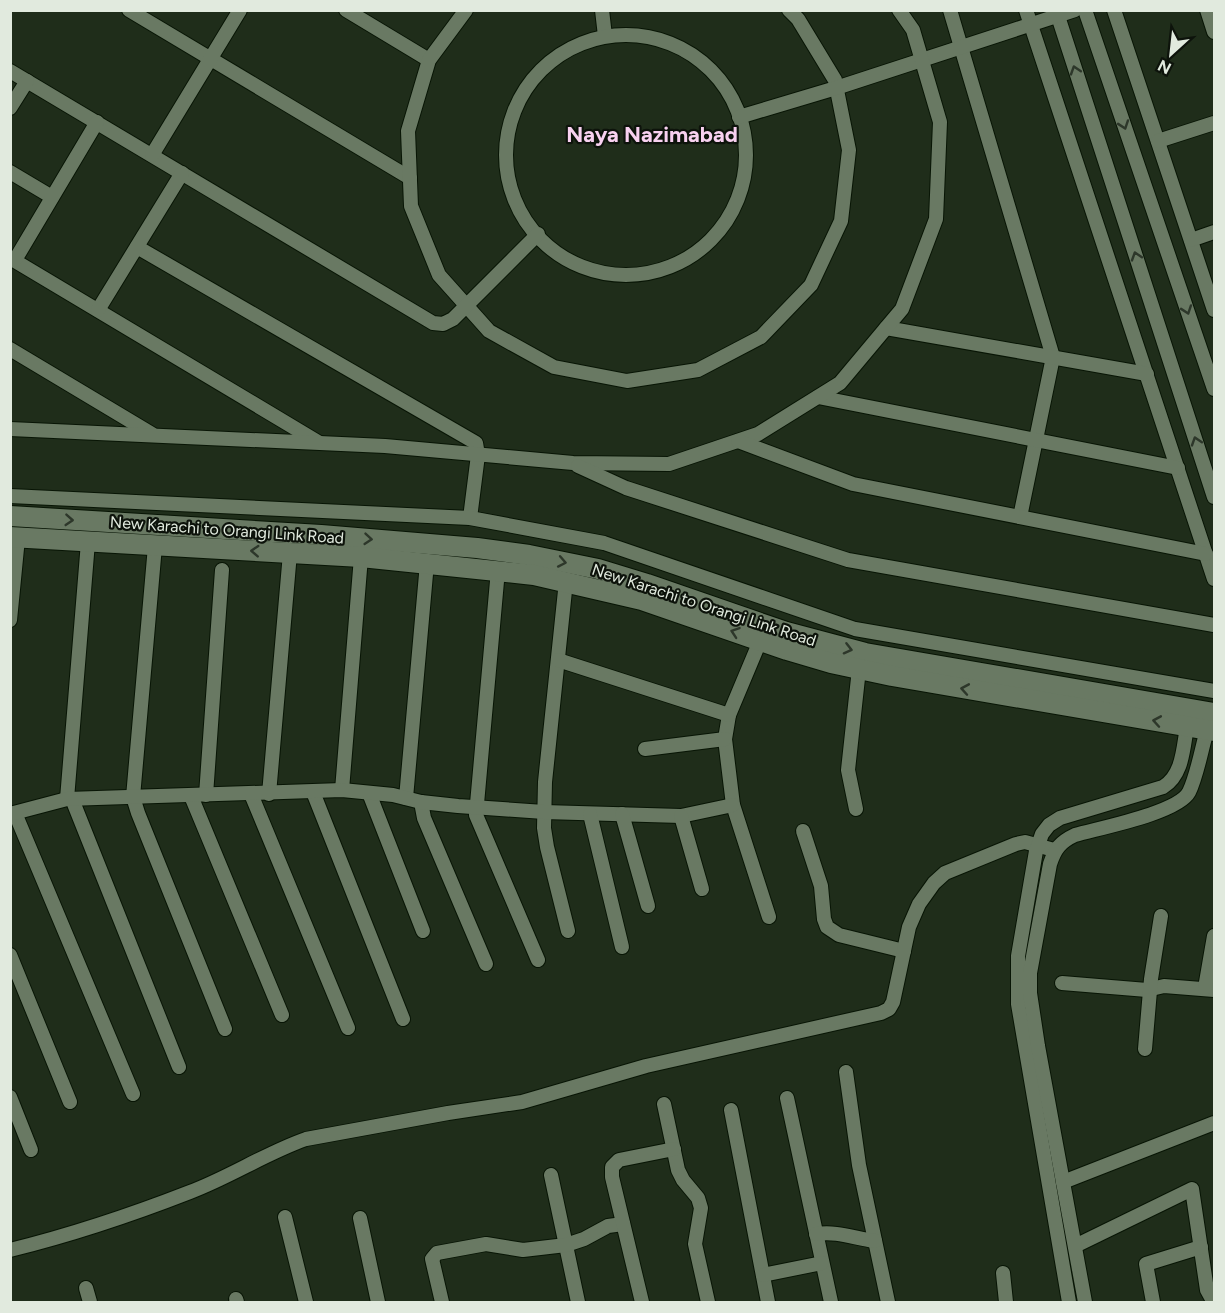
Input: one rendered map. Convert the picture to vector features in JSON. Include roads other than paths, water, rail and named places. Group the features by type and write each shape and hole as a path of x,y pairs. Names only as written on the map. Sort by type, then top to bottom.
{"street":[{"path":"129,10 410,178"},
{"path":"152,155 240,10"},
{"path":"346,10 429,60"},
{"path":"466,10 429,60 408,131 411,206 439,275 489,331 554,368 627,381 698,370 761,337 811,285 841,221 849,150 835,80 798,19 789,10"},
{"path":"602,10 605,36"},
{"path":"10,429 386,446 573,463 669,464 758,434 840,383 902,309 936,219 940,122 913,30 899,10"},
{"path":"950,10 1053,357 1020,517"},
{"path":"1026,10 1215,579"},
{"path":"739,117 1031,25 1057,13 1076,10"},
{"path":"1085,10 1215,389"},
{"path":"1114,10 1215,310"},
{"path":"1207,10 1215,32"},
{"path":"1057,13 1215,497"},
{"path":"605,36 645,36 682,48 714,72 736,105 739,117 747,144 744,184 728,221 701,250 665,269 626,275 586,268 551,249 524,219 508,183 506,144 515,105 537,73 568,49 605,36"},
{"path":"10,70 433,323 443,324 453,319 538,234"},
{"path":"10,108 27,81"},
{"path":"97,122 13,259 320,443"},
{"path":"1158,141 1215,123"},
{"path":"10,172 52,197"},
{"path":"98,310 182,173"},
{"path":"1191,240 1215,232"},
{"path":"136,247 476,443 478,455 470,518"},
{"path":"886,328 1147,374"},
{"path":"10,349 154,436"},
{"path":"818,398 1178,468"},
{"path":"738,441 853,484 1206,554"},
{"path":"573,463 626,488 848,560 1215,625"},
{"path":"10,496 470,518 604,543 855,629 1215,691"},
{"name":"New Karachi to Orangi Link Road","path":"10,516 321,535 476,558 498,570 566,581 642,600 798,654 858,669 1206,725"},
{"path":"175,547 176,526"},
{"path":"10,620 14,537"},
{"name":"New Karachi to Orangi Link Road","path":"14,537 361,557 427,563 529,555 598,569 786,632 866,653 1206,725"},
{"path":"88,542 70,799 178,1067"},
{"path":"155,546 133,797 225,1029"},
{"path":"269,794 290,553"},
{"path":"342,790 361,557"},
{"path":"406,798 427,563"},
{"path":"206,795 222,570"},
{"path":"498,570 476,815 538,960"},
{"path":"566,581 545,782 544,812 547,848 568,930"},
{"path":"760,641 729,715 725,739 733,805 769,917"},
{"path":"558,660 729,715"},
{"path":"856,809 849,770 858,669"},
{"path":"1069,1302 1018,1004 1018,956 1038,845 1049,825 1060,818 1163,787 1172,782 1206,725"},
{"path":"1085,1302 1030,993 1030,973 1050,864 1054,850 1063,840 1167,809 1181,802 1189,792 1206,725"},
{"path":"645,748 725,739"},
{"path":"133,1094 13,813 70,799 342,790 369,792 421,802 590,814 681,816 733,805"},
{"path":"314,792 404,1019"},
{"path":"369,792 423,931"},
{"path":"251,794 348,1028"},
{"path":"191,796 282,1015"},
{"path":"421,802 424,818 486,964"},
{"path":"590,814 622,947"},
{"path":"622,814 648,906"},
{"path":"681,816 702,889"},
{"path":"803,831 821,886 824,919 827,927 839,935 904,951"},
{"path":"10,1250 61,1237 191,1192 287,1145 306,1139 522,1102 646,1066 881,1013 889,1009 893,1002 909,927 919,904 934,883 945,873 1016,844 1038,845 1054,850"},
{"path":"1145,1049 1150,989 1161,916"},
{"path":"1062,983 1150,989 1164,987 1210,989 1215,936"},
{"path":"10,955 70,1101"},
{"path":"846,1072 859,1165 888,1302"},
{"path":"10,1097 31,1150"},
{"path":"787,1098 831,1302"},
{"path":"664,1104 678,1170 683,1180 693,1190 701,1208 695,1244 708,1302"},
{"path":"731,1110 768,1302"},
{"path":"1063,1182 1215,1124"},
{"path":"642,1302 612,1177 612,1167 619,1160 674,1149"},
{"path":"551,1175 578,1302"},
{"path":"1075,1246 1192,1189 1207,1290 1213,1301"},
{"path":"285,1217 306,1302"},
{"path":"360,1218 378,1302"},
{"path":"442,1302 432,1259 437,1253 486,1244 523,1250 566,1245 584,1239 608,1226 623,1224"},
{"path":"816,1234 833,1232 854,1239 875,1241"},
{"path":"1153,1302 1146,1264 1200,1247"},
{"path":"763,1275 822,1263"},
{"path":"1003,1273 1006,1302"},
{"path":"86,1288 90,1302"}],"district":[{"name":"Naya Nazimabad","path":"652,134"}]}
